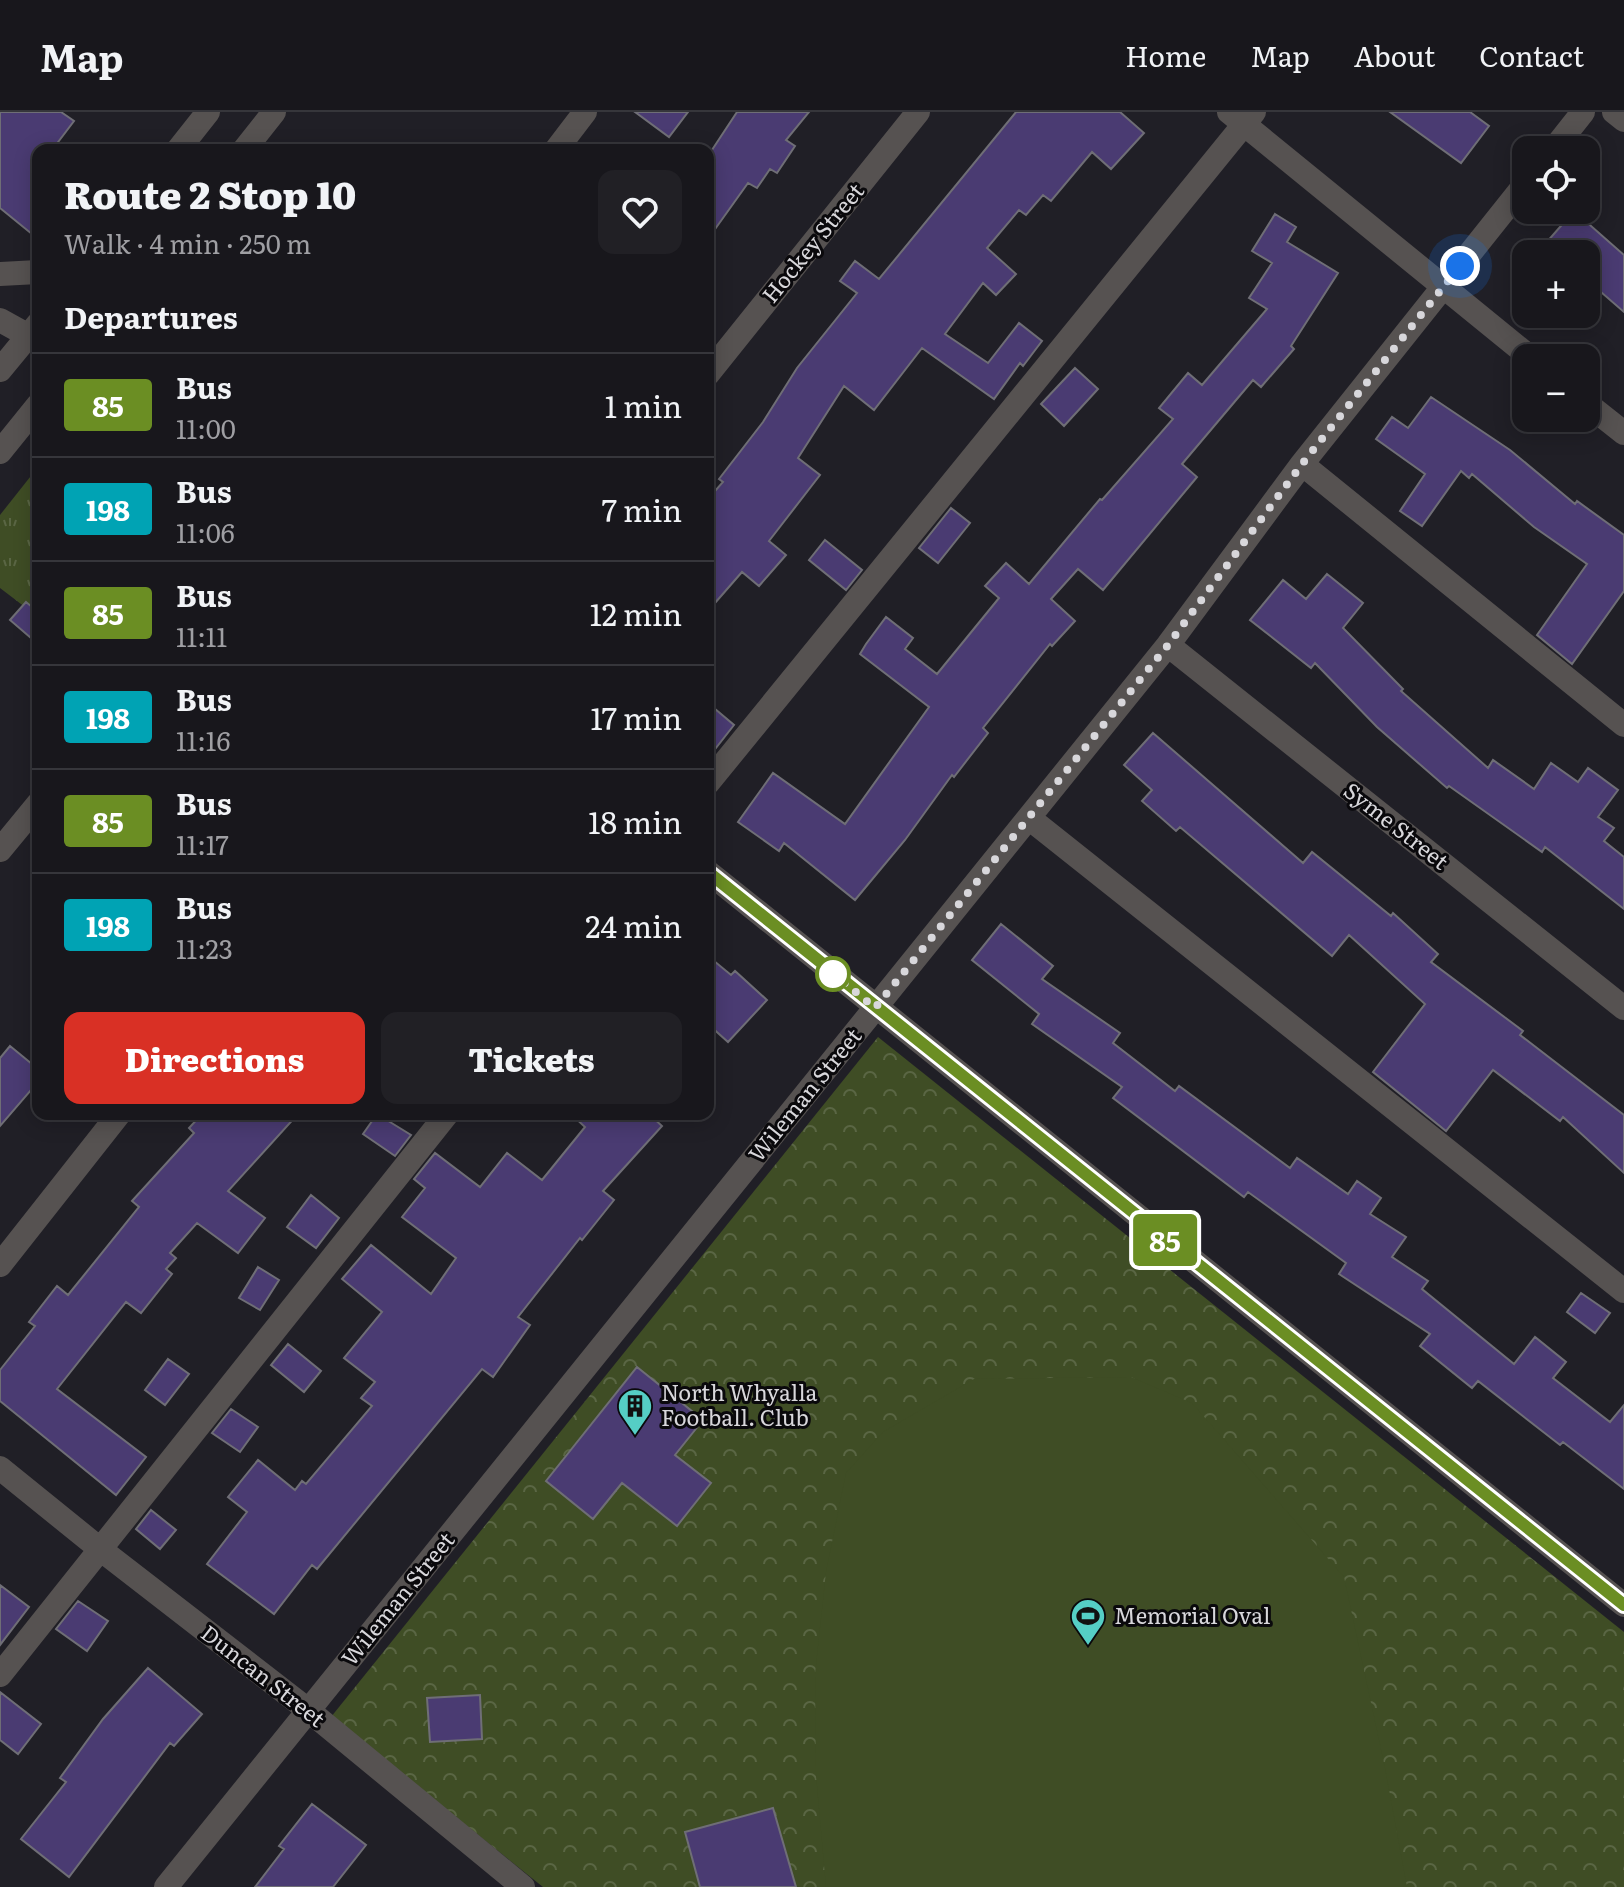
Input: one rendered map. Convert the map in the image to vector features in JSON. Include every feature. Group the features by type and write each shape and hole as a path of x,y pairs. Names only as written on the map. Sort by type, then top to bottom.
{"street":[{"path":"183,144 208,112"},
{"path":"249,144 274,112"},
{"path":"561,144 585,112"},
{"name":"Hockey Street","path":"714,367 918,112"},
{"path":"1564,136 1583,112"},
{"path":"1614,112 1624,120"},
{"path":"714,776 1242,116 1514,344"},
{"name":"Wileman Street","path":"166,1887 1168,645 1302,464 1512,201"},
{"path":"0,274 32,272"},
{"path":"0,320 32,333"},
{"path":"0,370 32,337"},
{"path":"0,452 32,412"},
{"path":"1600,414 1624,433"},
{"path":"1302,464 1624,725"},
{"name":"Syme Street","path":"1168,645 1624,1008"},
{"path":"0,850 32,811"},
{"path":"1029,818 1624,1291"},
{"path":"714,877 1624,1605"},
{"path":"0,1265 114,1120"},
{"path":"0,1675 442,1120"},
{"name":"Duncan Street","path":"0,1468 308,1710 508,1882"}],"green space":[{"path":"32,475 32,612 0,588 0,515"},
{"path":"878,1037 1624,1632 1624,1887 543,1887 331,1717"},
{"name":"Memorial Oval","path":"1131,1377 1192,1403 1344,1577 1407,1887 826,1887 816,1775 815,1674 826,1572 846,1473 883,1432 974,1379"}],"building":[{"path":"0,112 61,112 74,121 57,144 32,144 32,234 0,208"},
{"path":"635,112 688,112 669,137"},
{"path":"737,112 809,112 786,140 795,146 777,173 770,169 757,188 748,183 714,231 714,147"},
{"path":"1016,112 1120,112 1144,133 1111,169 1092,152 1051,201 1043,195 1026,215 1019,210 987,248 1016,274 996,295 983,283 945,334 988,363 1019,323 1042,341 1023,366 1020,363 994,399 922,348 874,410 844,386 798,458 820,475 769,541 786,555 759,586 742,572 714,604 714,492 723,482 719,479 763,422 797,368 857,293 840,281 855,261 879,279"},
{"path":"1390,112 1470,112 1489,126 1461,163"},
{"path":"1275,214 1296,227 1287,242 1338,273 1291,346 1294,349 1261,387 1253,380 1182,464 1197,477 1103,590 1078,569 1051,599 1075,621 1052,646 1050,644 983,728 988,733 855,900 784,843 779,851 738,822 773,773 845,824 929,707 860,654 866,644 886,617 913,638 905,649 937,674 999,598 985,586 1006,563 1029,584 1173,419 1159,408 1188,373 1202,385 1267,309 1249,298 1272,263 1252,251"},
{"path":"1563,224 1589,224 1624,255 1624,312 1600,291 1600,240 1549,240"},
{"path":"1075,368 1098,389 1064,426 1041,404"},
{"path":"1431,397 1510,450 1575,504 1577,501 1624,535 1624,591 1572,664 1537,635 1587,564 1534,527 1472,474 1469,478 1461,471 1422,526 1400,511 1425,474 1376,439 1392,417 1408,428"},
{"path":"951,508 970,523 938,563 919,548"},
{"path":"825,540 862,570 846,590 809,560"},
{"path":"1327,574 1363,603 1343,628 1403,689 1401,691 1488,768 1493,760 1534,789 1551,763 1578,782 1588,768 1618,790 1598,817 1614,828 1604,841 1624,857 1624,909 1545,847 1542,852 1449,786 1447,788 1377,727 1315,663 1311,668 1250,620 1283,580 1306,599"},
{"path":"26,602 32,607 32,639 10,620"},
{"path":"714,708 734,725 714,750"},
{"path":"1153,733 1303,863 1312,852 1391,916 1393,913 1438,954 1431,962 1523,1031 1520,1035 1624,1115 1624,1173 1563,1117 1560,1121 1493,1070 1446,1131 1373,1072 1425,1004 1349,935 1332,956 1180,827 1176,831 1142,801 1152,790 1124,765"},
{"path":"1001,924 1053,966 1042,979 1120,1033 1113,1043 1175,1091 1179,1086 1290,1168 1297,1158 1348,1194 1357,1181 1381,1198 1370,1214 1406,1237 1392,1257 1428,1281 1422,1289 1514,1364 1535,1337 1566,1362 1553,1378 1610,1422 1624,1405 1624,1489 1563,1442 1560,1445 1478,1381 1472,1388 1420,1346 1430,1334 1339,1274 1346,1263 1248,1192 1244,1197 1113,1098 1122,1087 1032,1024 1039,1014 972,960"},
{"path":"714,961 731,975 735,971 767,1000 728,1042 714,1029"},
{"path":"10,1046 32,1064 32,1089 0,1126 0,1058"},
{"path":"196,1120 293,1120 228,1191 265,1218 238,1253 197,1223 170,1253 176,1258 166,1269 172,1274 141,1313 126,1302 57,1389 146,1457 116,1495 0,1401 0,1370 35,1326 29,1322 57,1286 68,1295 139,1207 132,1201 194,1133 189,1128"},
{"path":"373,1120 387,1120 411,1135 395,1156 363,1134"},
{"path":"577,1120 656,1120 662,1126 603,1191 614,1200 518,1317 530,1325 493,1377 482,1369 317,1569 312,1565 274,1614 207,1564 247,1512 228,1497 258,1460 295,1490 302,1481 306,1484 372,1406 361,1398 375,1382 344,1358 382,1312 342,1279 371,1245 431,1294 456,1258 402,1217 425,1188 414,1179 435,1153 480,1187 507,1153 542,1180 585,1127"},
{"path":"311,1195 339,1218 316,1248 287,1227"},
{"path":"258,1267 279,1280 260,1310 239,1298"},
{"path":"1581,1293 1610,1313 1595,1333 1567,1312"},
{"path":"288,1344 321,1371 304,1392 271,1365"},
{"path":"168,1359 189,1374 165,1405 145,1390"},
{"name":"North Whyalla Football. Club","path":"637,1367 703,1420 675,1455 711,1483 677,1526 622,1483 593,1519 546,1481"},
{"path":"231,1409 258,1427 240,1452 212,1433"},
{"path":"151,1510 176,1530 160,1549 136,1529"},
{"path":"0,1585 29,1607 0,1645"},
{"path":"78,1601 108,1621 87,1651 56,1629"},
{"path":"148,1668 202,1714 174,1746 170,1743 69,1877 21,1839 66,1782 60,1778 103,1719"},
{"path":"0,1692 41,1724 18,1754 0,1740"},
{"path":"480,1695 482,1739 430,1742 427,1698"},
{"path":"312,1804 366,1845 333,1887 255,1887 284,1849 279,1846"},
{"path":"773,1808 796,1887 700,1887 685,1832"}],"bus line":[{"name":"85","path":"714,877 1624,1605"}],"place":[{"name":"North Whyalla Football. Club","path":"635,1437"},
{"name":"Memorial Oval","path":"1088,1647"}],"route":[{"path":"833,974 828,969 875,1008 1168,645 1302,464 1460,266"}]}
